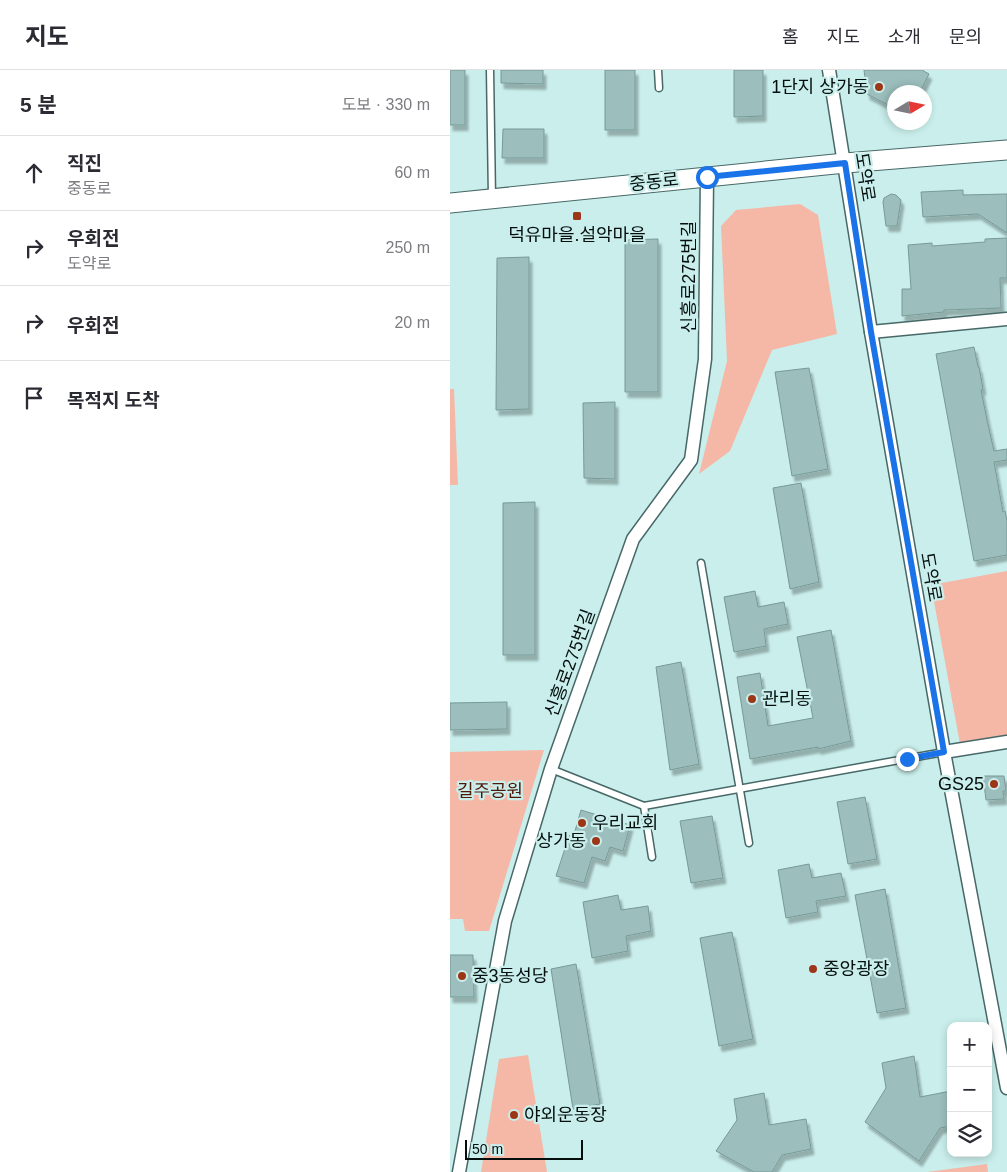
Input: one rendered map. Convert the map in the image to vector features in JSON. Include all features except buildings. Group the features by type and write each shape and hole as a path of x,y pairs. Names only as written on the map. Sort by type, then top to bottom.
{"street":[{"name":"도약로","path":"830,70 871,332 944,752 1007,1086"},
{"name":"중동로","path":"450,203 845,163 1007,150"},
{"name":"신흥로275번길","path":"459,1172 504,920 551,769 633,539 691,460 706,359 707,177"},
{"path":"871,332 1007,320"},
{"path":"944,752 1007,742"}],"lane":[{"path":"490,70 492,199"},
{"path":"658,70 659,88"},
{"path":"701,563 749,842"},
{"path":"551,769 644,806 944,752"},
{"path":"644,806 652,857"}],"green space":[{"path":"800,204 818,215 837,334 772,350 730,451 699,474 727,361 721,226 736,210"},
{"path":"450,389 454,389 458,485 450,485"},
{"path":"1007,571 1007,736 960,744 931,585"},
{"name":"길주공원","path":"544,750 489,931 465,931 463,919 450,919 450,752"},
{"name":"야외운동장","path":"528,1055 547,1172 481,1172 499,1059"},
{"path":"987,1164 988,1172 927,1172"}],"place":[{"name":"1단지 상가동","path":"879,87"},
{"name":"덕유마을.설악마을","path":"577,216"},
{"name":"관리동","path":"752,699"},
{"name":"GS25","path":"994,784"},
{"name":"우리교회","path":"582,823"},
{"name":"상가동","path":"596,841"},
{"name":"중앙광장","path":"813,969"},
{"name":"중3동성당","path":"462,976"},
{"name":"야외운동장","path":"514,1115"}],"route":[{"path":"707,177 845,163 871,332 944,752 907,759"}]}
